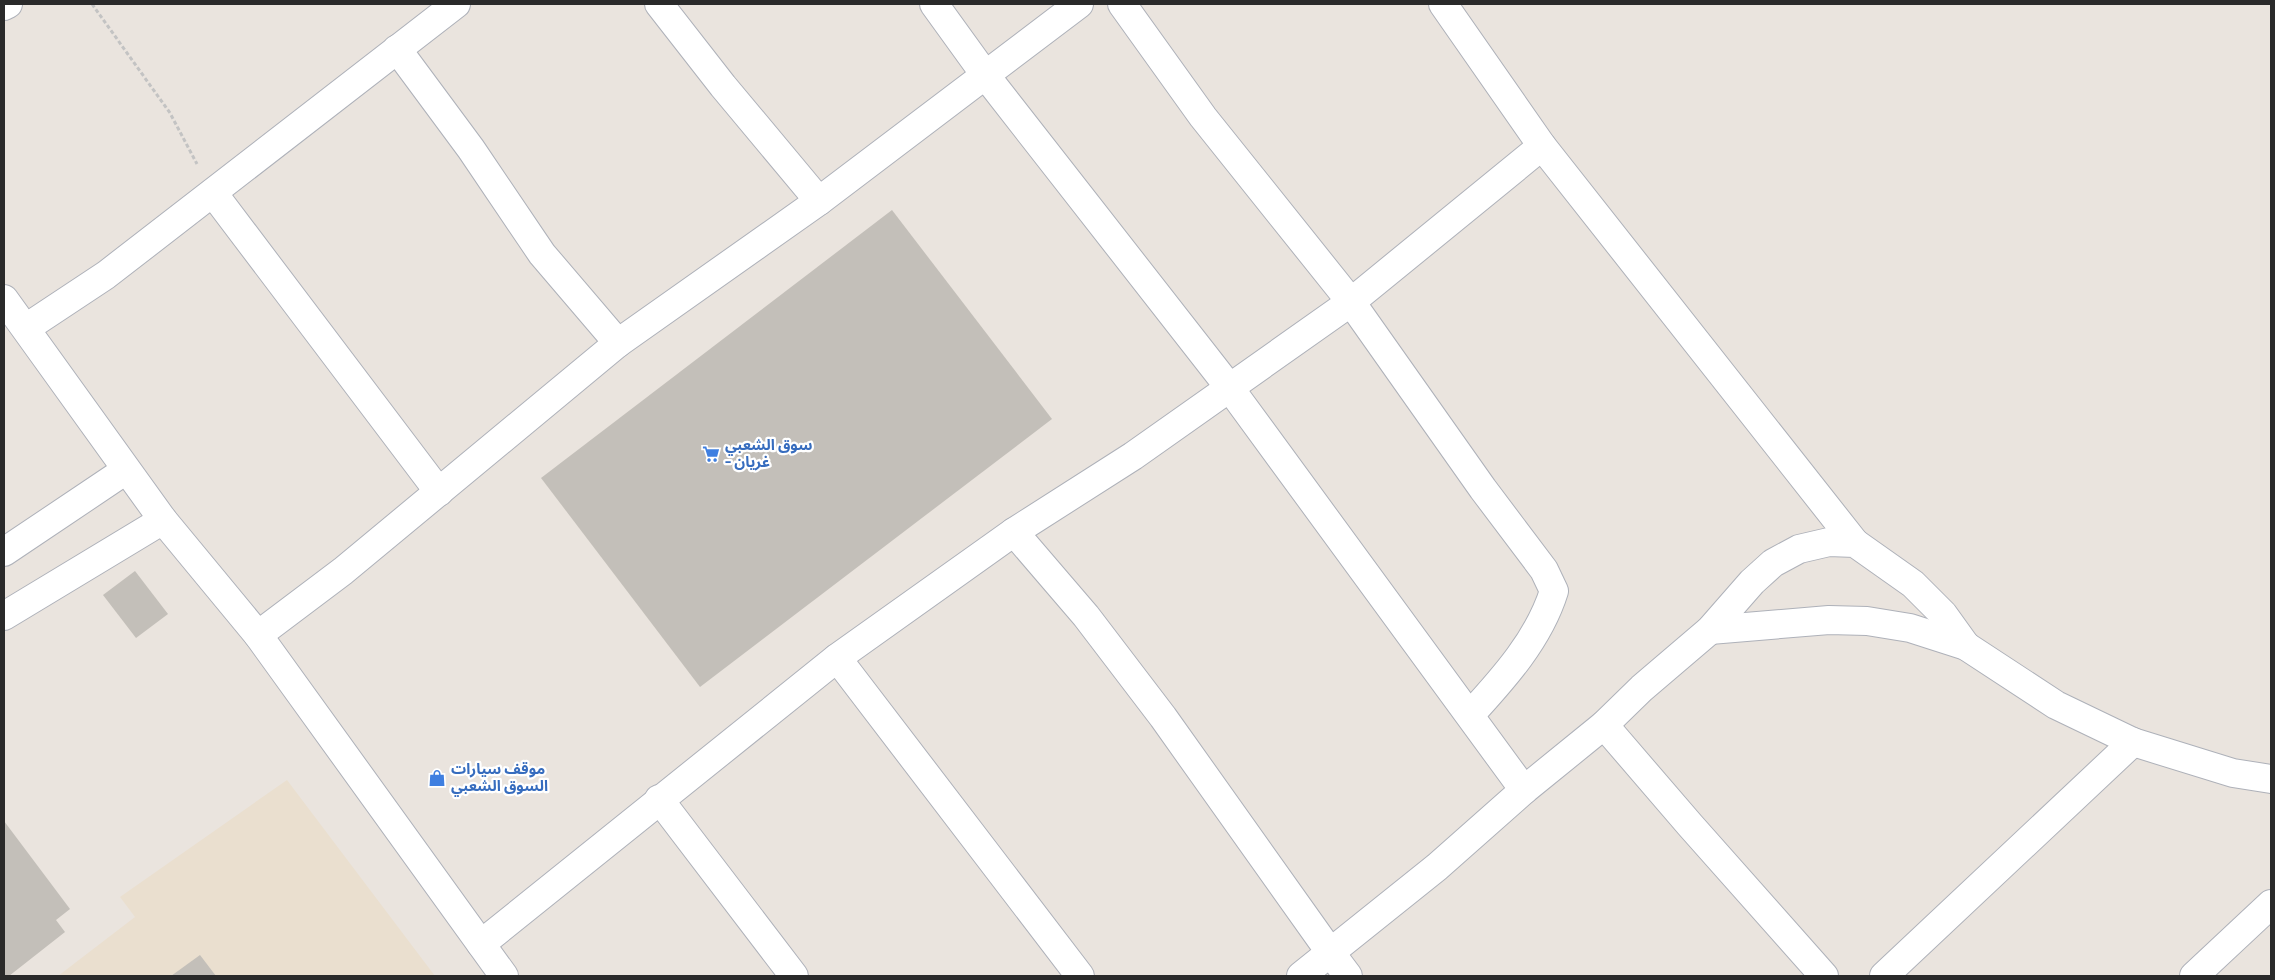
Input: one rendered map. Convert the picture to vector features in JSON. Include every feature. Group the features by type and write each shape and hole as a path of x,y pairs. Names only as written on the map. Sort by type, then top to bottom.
{"street":[{"path":"4,6 8,4"},
{"path":"26,328 106,275 456,4"},
{"path":"659,4 722,86 820,201"},
{"path":"934,4 986,76 1229,387 1524,790"},
{"path":"258,635 344,571 618,343 820,201 1079,4"},
{"path":"1122,4 1203,117 1351,302 1483,489 1544,570 1554,591 1548,609 1523,652 1470,715"},
{"path":"1443,4 1542,146 1855,543 1913,584 1943,614 1966,646"},
{"path":"397,49 471,149 542,254 618,343"},
{"path":"480,944 837,658 1014,532 1132,456 1351,302 1542,146"},
{"path":"213,193 439,492"},
{"path":"4,300 163,520 258,635 504,976"},
{"path":"4,552 126,470"},
{"path":"4,616 163,520"},
{"path":"1014,532 1086,616 1163,717 1348,976"},
{"path":"1301,976 1437,868 1524,790 1604,725 1642,688 1710,630 1752,582 1773,563 1799,550 1829,542 1855,543"},
{"path":"1710,630 1829,620 1867,621 1910,628 1966,646 2056,705 2132,742 2234,773 2271,779"},
{"path":"837,658 1080,976"},
{"path":"1604,725 1690,826 1824,976"},
{"path":"1884,976 2132,742"},
{"path":"659,799 794,976"},
{"path":"2194,976 2271,904"}],"path":[{"path":"92,4 170,113 213,193"}],"shaded area":[{"path":"287,780 435,976 58,976 135,917 120,897"}],"building":[{"path":"892,210 1052,419 700,687 541,478"},
{"path":"135,571 168,614 136,638 103,595"},
{"path":"4,821 70,909 56,920 65,932 9,976 4,976"},
{"path":"200,955 216,976 171,976"}],"place":[{"name":"سوق الشعبي - غريان","path":"711,454"},
{"name":"موقف سيارات السوق الشعبي","path":"437,778"}]}
